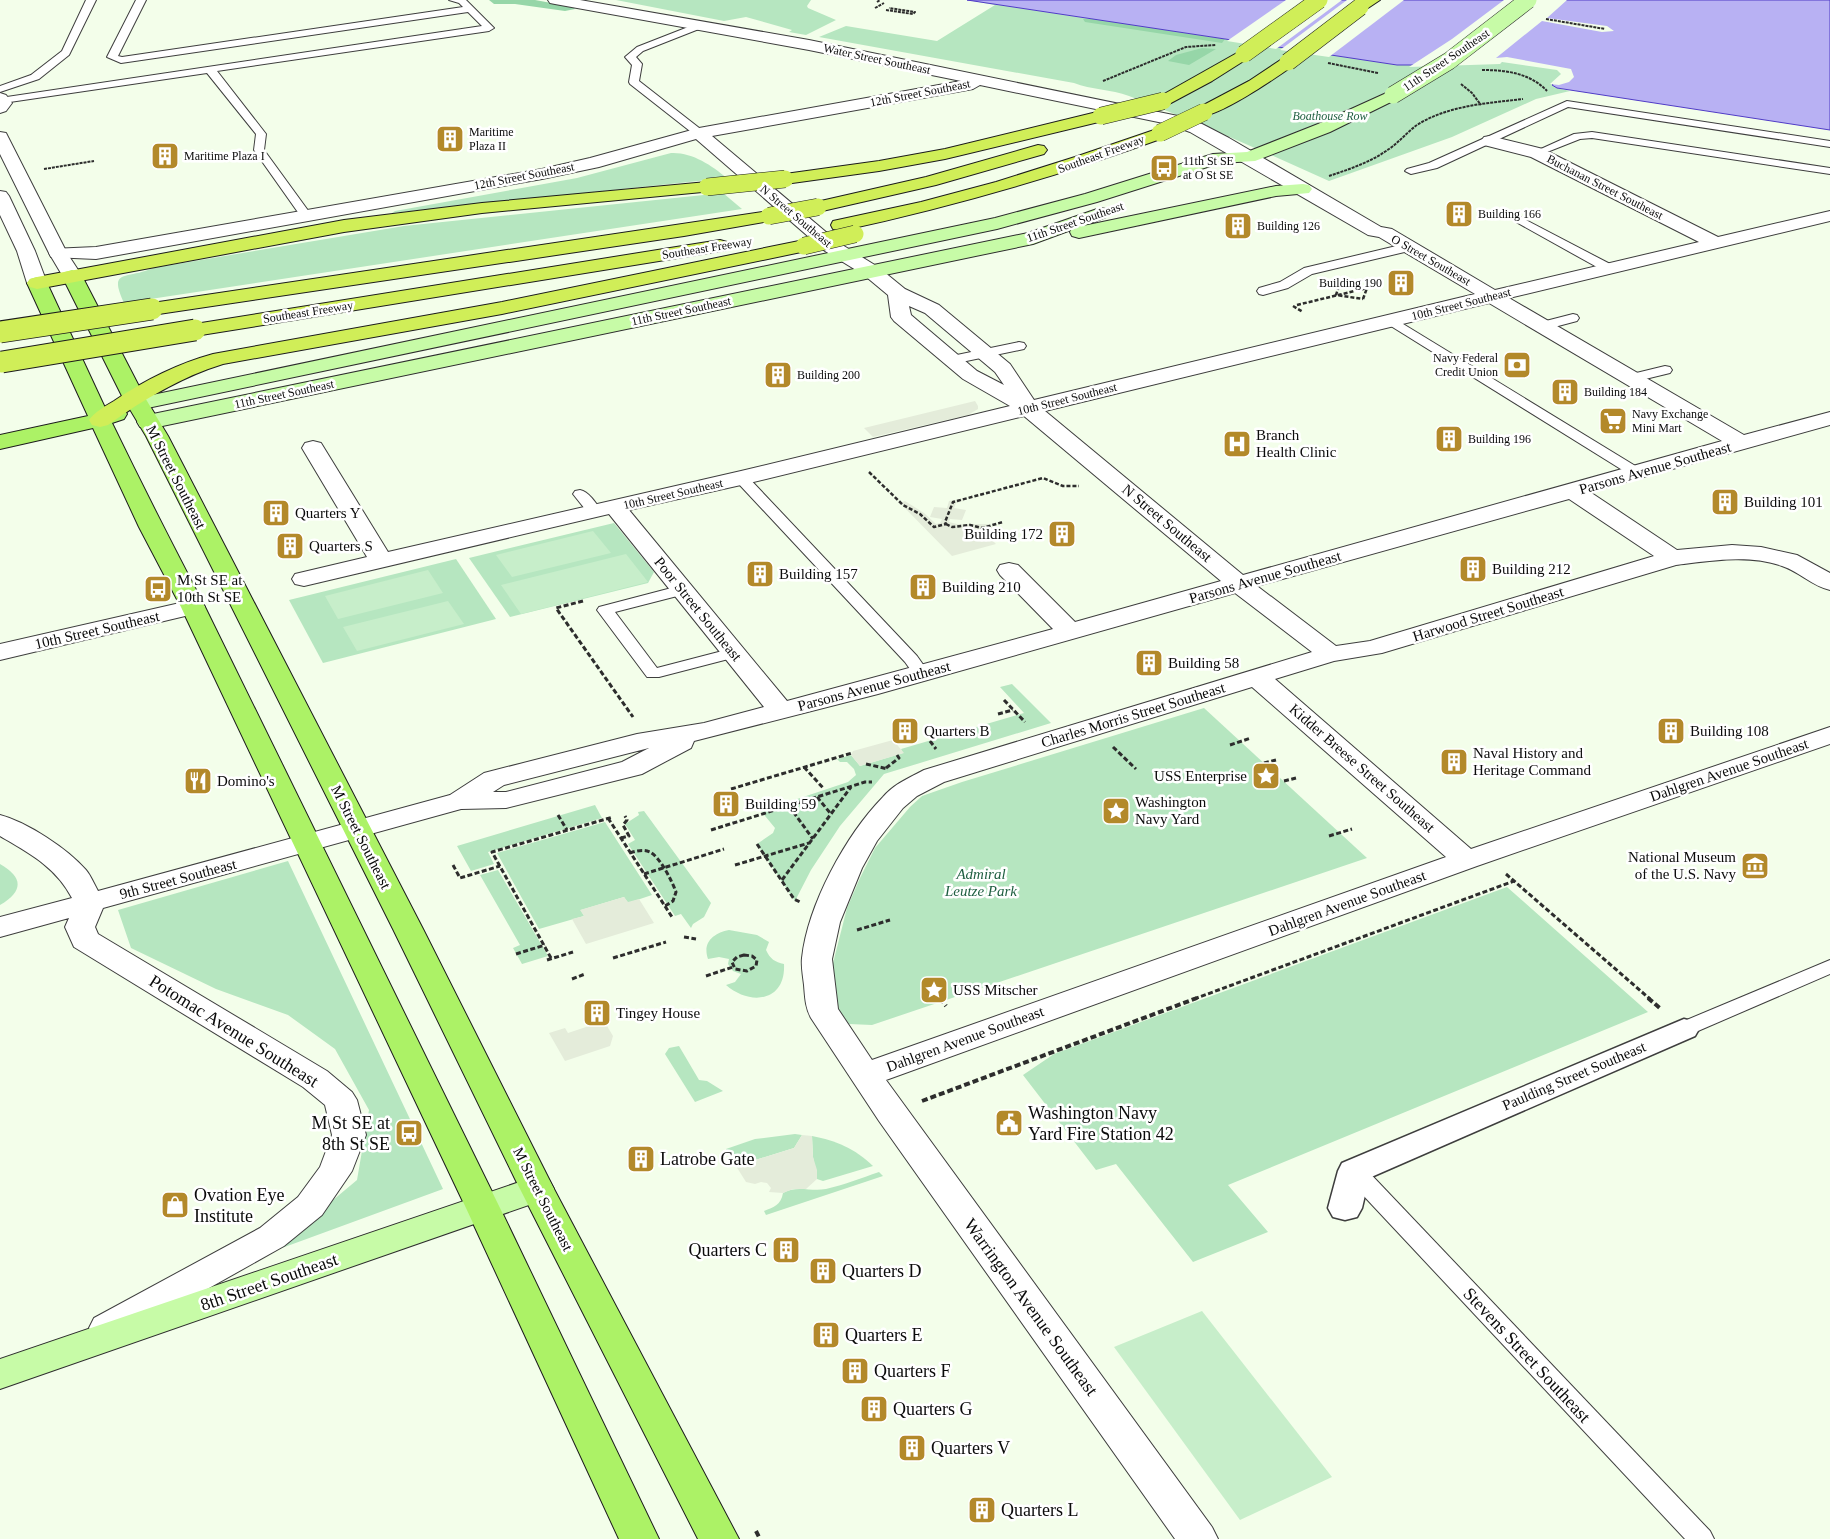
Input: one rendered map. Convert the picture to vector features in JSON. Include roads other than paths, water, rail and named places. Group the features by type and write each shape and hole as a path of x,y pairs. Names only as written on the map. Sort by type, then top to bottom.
{"highway":[{"name":"Southeast Freeway","path":"0,332 675,232 769,216 897,190 993,164 1069,139 1163,101 1206,78 1244,54 1319,0"},
{"name":"Southeast Freeway","path":"0,363 195,330 797,240 944,210 1006,186 1094,158 1160,133 1204,112 1255,84 1288,62 1368,2"},
{"path":"37,283 344,226 482,208 785,179 879,166 946,154 1163,101"},
{"path":"100,420 140,407 182,371 220,358 521,304 797,240"}],"main road":[{"name":"11th Street Southeast","path":"0,442 100,420 140,407 846,256 1053,209 1140,184 1219,158 1249,157 1309,134 1393,95 1449,60 1528,0"},
{"name":"11th Street Southeast","path":"140,407 871,271 1033,238 1082,219 1238,169 1249,157"},
{"path":"1033,238 1065,235 1276,191 1303,189"},
{"name":"M Street Southeast","path":"72,276 408,929 537,1189 719,1539"},
{"path":"37,283 151,527 194,607 483,1208 639,1539"},
{"name":"8th Street Southeast","path":"0,1374 537,1189"}],"street":[{"name":"Water Street Southeast","path":"555,0 701,25 986,81 1178,122 1208,134 1249,157"},
{"name":"12th Street Southeast","path":"58,254 96,253 551,172 594,163 699,133 986,81"},
{"name":"N Street Southeast","path":"699,133 832,247 871,271 898,293 932,309 1003,368 1028,408"},
{"name":"M Street Southeast","path":"0,137 58,254 72,276"},
{"name":"Buchanan Street Southeast","path":"1490,141 1537,153 1716,243"},
{"name":"O Street Southeast","path":"1249,157 1375,231 1385,233 1740,443"},
{"path":"0,196 26,251 37,283"},
{"name":"10th Street Southeast","path":"304,579 596,504 741,478 1390,320 1830,216"},
{"name":"N Street Southeast","path":"898,293 901,317 952,360 970,375 1028,408 1240,585 1331,654"},
{"name":"Parsons Avenue Southeast","path":"357,830 460,801 506,800 632,768 698,732 1240,585 1830,418"},
{"path":"313,448 381,560"},
{"path":"1572,491 1673,558"},
{"name":"Poor Street Southeast","path":"596,504 683,590 781,711"},
{"name":"Harwood Street Southeast","path":"1331,654 1373,648 1673,558 1722,552 1767,554 1800,565 1830,583"},
{"path":"1010,570 1069,631"},
{"name":"10th Street Southeast","path":"0,652 194,607"},
{"name":"Charles Morris Street Southeast","path":"865,1075 822,1010 817,959 825,922 847,868 878,819 899,796 934,776 1331,654"},
{"name":"Kidder Breese Street Southeast","path":"1257,677 1467,860"},
{"name":"Dahlgren Avenue Southeast","path":"865,1075 1467,860 1830,735"},
{"path":"0,824 51,853 76,877 90,903"},
{"name":"9th Street Southeast","path":"0,928 357,830"},
{"name":"Potomac Avenue Southeast","path":"48,1357 140,1312 272,1237 310,1206 336,1171 349,1135 340,1100 315,1078 86,940 80,927 90,903"},
{"name":"Paulding Street Southeast","path":"1354,1171 1684,1029"},
{"name":"Warrington Avenue Southeast","path":"865,1075 1198,1539"},
{"path":"1344,1208 1354,1171"}],"lane":[{"path":"1,99 66,54 91,0"},
{"path":"141,0 112,57 121,60 469,8"},
{"path":"209,70 223,64 264,62 489,28 462,1 454,0"},
{"path":"699,133 634,82 637,64 630,56 640,49 701,25"},
{"path":"1,99 209,70 240,71 263,69 286,59"},
{"path":"209,70 261,134 259,150 306,216"},
{"path":"1410,171 1433,166 1567,104 1830,144"},
{"path":"1537,153 1578,136 1592,135 1830,170"},
{"path":"1520,220 1608,268"},
{"path":"1263,291 1284,285 1308,271 1409,247"},
{"path":"1543,326 1573,318"},
{"path":"1390,320 1637,473"},
{"path":"952,360 1019,346"},
{"path":"1632,378 1665,370"},
{"path":"741,478 911,659 921,673"},
{"path":"683,590 605,610 653,674 734,653"},
{"name":"Paulding Street Southeast","path":"1684,1029 1830,966"},
{"name":"Stevens Street Southeast","path":"1354,1171 1701,1539"}],"place":[{"name":"Maritime Plaza II","path":"450,139"},
{"name":"Maritime Plaza I","path":"165,156"},
{"name":"11th St SE at O St SE","path":"1164,168"},
{"name":"Building 166","path":"1459,214"},
{"name":"Building 126","path":"1238,226"},
{"name":"Building 190","path":"1401,283"},
{"name":"Navy Federal Credit Union","path":"1517,365"},
{"name":"Building 200","path":"778,375"},
{"name":"Building 184","path":"1565,392"},
{"name":"Navy Exchange Mini Mart","path":"1613,421"},
{"name":"Building 196","path":"1449,439"},
{"name":"Branch Health Clinic","path":"1237,444"},
{"name":"Building 101","path":"1725,502"},
{"name":"Quarters Y","path":"276,513"},
{"name":"Building 172","path":"1062,534"},
{"name":"Quarters S","path":"290,546"},
{"name":"Building 212","path":"1473,569"},
{"name":"Building 157","path":"760,574"},
{"name":"Building 210","path":"923,587"},
{"name":"M St SE at 10th St SE","path":"158,589"},
{"name":"Building 58","path":"1149,663"},
{"name":"Quarters B","path":"905,731"},
{"name":"Building 108","path":"1671,731"},
{"name":"Naval History and Heritage Command","path":"1454,762"},
{"name":"USS Enterprise","path":"1266,776"},
{"name":"Domino's","path":"198,781"},
{"name":"Building 59","path":"726,804"},
{"name":"Washington Navy Yard","path":"1116,811"},
{"name":"National Museum of the U.S. Navy","path":"1755,866"},
{"name":"USS Mitscher","path":"934,990"},
{"name":"Tingey House","path":"597,1013"},
{"name":"Washington Navy Yard Fire Station 42","path":"1009,1123"},
{"name":"M St SE at 8th St SE","path":"409,1133"},
{"name":"Latrobe Gate","path":"641,1159"},
{"name":"Ovation Eye Institute","path":"175,1205"},
{"name":"Quarters C","path":"786,1250"},
{"name":"Quarters D","path":"823,1271"},
{"name":"Quarters E","path":"826,1335"},
{"name":"Quarters F","path":"855,1371"},
{"name":"Quarters G","path":"874,1409"},
{"name":"Quarters V","path":"912,1448"},
{"name":"Quarters L","path":"982,1510"}],"park label":[{"name":"Boathouse Row","path":"1330,116"},
{"name":"Admiral Leutze Park","path":"981,882"}]}
